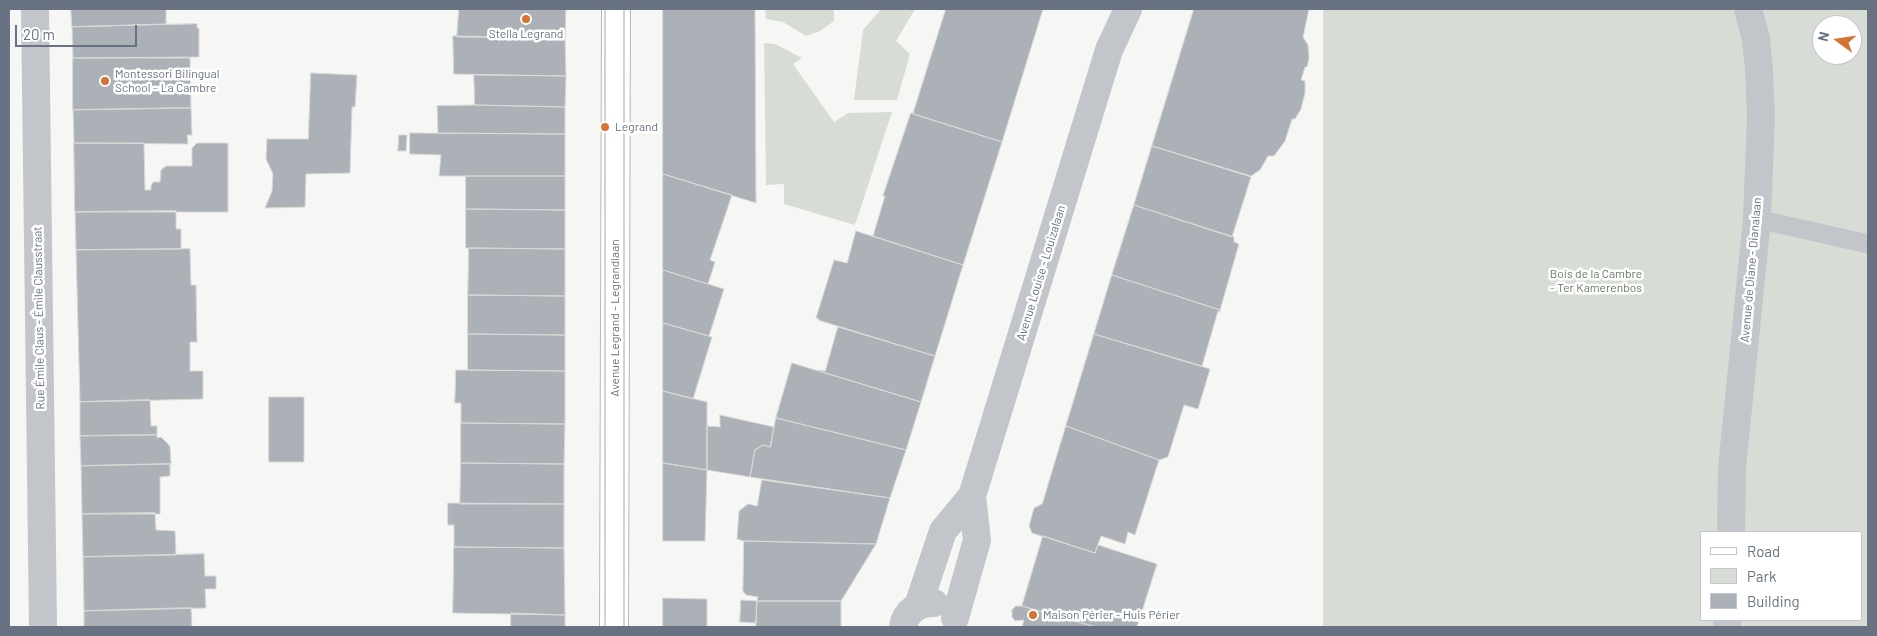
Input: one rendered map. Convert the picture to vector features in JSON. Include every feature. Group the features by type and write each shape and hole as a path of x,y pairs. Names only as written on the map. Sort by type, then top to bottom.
{"main road":[{"name":"Avenue Legrand - Legrandlaan","path":"614,627 616,9"}],"street":[{"name":"Rue Émile Claus - Émile Clausstraat","path":"35,9 43,627"},
{"name":"Avenue Louise - Louizalaan","path":"1109,50 1111,9"},
{"name":"Avenue Louise - Louizalaan","path":"910,617 943,531 972,496 1109,50 1128,9"},
{"name":"Avenue de Diane - Dianalaan","path":"1730,531 1732,468 1757,219 1760,70 1756,39 1748,9"},
{"name":"Avenue Louise - Louizalaan","path":"957,622 977,540 972,496"},
{"name":"Avenue Louise - Louizalaan","path":"910,617 928,603 938,604 948,609 957,622"}],"lane":[{"path":"1757,219 1868,244"}],"green space":[{"path":"765,9 834,9 834,21 820,31 806,36 783,22 766,19"},
{"path":"881,9 915,9 896,41 910,54 897,100 854,100 863,30"},
{"name":"Bois de la Cambre - Ter Kamerenbos","path":"1323,9 1868,9 1868,627 1323,627"},
{"path":"764,43 775,44 802,58 793,64 834,122 848,113 892,112 855,225 784,204 784,184 766,185"}],"building":[{"path":"71,9 166,9 166,24 72,27"},
{"path":"459,9 566,9 565,38 457,37"},
{"path":"663,9 755,9 756,203 663,174"},
{"path":"946,9 1043,9 1002,142 913,114"},
{"path":"1194,9 1309,9 1303,37 1308,45 1309,58 1301,80 1305,81 1305,93 1301,109 1295,119 1292,119 1285,141 1274,156 1268,156 1260,170 1251,176 1152,146"},
{"path":"197,24 197,28 199,28 199,57 73,58 72,27"},
{"path":"453,36 565,38 566,76 454,74"},
{"path":"73,58 190,58 191,108 73,110"},
{"path":"311,73 357,75 355,107 352,107 350,173 306,174 305,207 265,208 272,191 273,174 266,159 267,139 308,139"},
{"path":"474,75 566,76 565,107 475,105"},
{"path":"437,106 565,107 565,134 438,133"},
{"path":"191,108 192,135 187,135 188,144 74,143 73,110"},
{"path":"911,113 1002,142 963,265 873,236 885,196 883,196"},
{"path":"410,133 565,134 565,176 439,176 441,155 410,154"},
{"path":"399,135 407,135 406,151 398,151"},
{"path":"74,143 144,143 145,190 151,190 153,182 160,182 161,170 166,166 192,166 192,148 197,143 228,143 228,212 75,212"},
{"path":"1152,146 1251,177 1232,237 1134,205"},
{"path":"663,174 732,195 710,260 715,262 708,284 663,270"},
{"path":"466,176 565,176 565,210 466,209"},
{"path":"1134,205 1234,237 1234,242 1239,244 1220,310 1112,275"},
{"path":"466,209 565,210 565,249 466,248"},
{"path":"176,211 176,229 181,229 181,249 76,250 75,212"},
{"path":"856,231 963,265 935,356 816,318 834,260 847,263"},
{"path":"469,248 565,249 565,296 468,295"},
{"path":"190,249 191,285 196,285 197,342 190,342 190,371 203,371 203,399 80,402 76,250"},
{"path":"663,270 724,289 709,336 663,323"},
{"path":"1112,275 1220,310 1220,312 1218,311 1202,366 1094,334"},
{"path":"468,295 565,296 565,335 468,334"},
{"path":"663,323 712,337 693,399 663,391"},
{"path":"838,327 935,356 921,402 819,371 825,371"},
{"path":"468,334 565,335 565,371 468,370"},
{"path":"1094,334 1210,369 1198,409 1184,405 1168,457 1159,460 1066,426"},
{"path":"792,363 921,402 906,450 776,418"},
{"path":"456,370 565,371 565,424 461,423 461,403 455,403"},
{"path":"663,391 707,402 707,470 663,463"},
{"path":"269,397 304,397 304,462 269,462"},
{"path":"150,400 151,426 157,426 157,435 80,436 80,402"},
{"path":"720,415 774,427 770,447 763,445 755,450 750,477 707,470 707,426 720,427"},
{"path":"776,418 906,450 890,498 750,477 755,450 763,445 770,447"},
{"path":"461,423 565,424 564,464 461,463"},
{"path":"1066,426 1159,460 1135,535 1128,532 1125,544 1101,536 1095,553 1032,533 1029,526 1034,508 1042,504"},
{"path":"157,435 157,438 161,437 170,446 171,464 81,466 80,436"},
{"path":"461,463 564,464 564,504 460,504"},
{"path":"663,463 707,470 705,541 663,541"},
{"path":"170,464 170,476 160,477 160,514 82,514 81,466"},
{"path":"762,480 890,498 876,544 744,541 737,539 739,511 748,504 757,506"},
{"path":"448,503 564,504 564,548 454,547 454,525 448,525"},
{"path":"155,513 156,530 175,531 176,555 83,557 82,514"},
{"path":"1043,536 1095,553 1098,545 1157,564 1137,627 1096,627 1022,606"},
{"path":"744,541 876,544 841,601 757,601 758,597 746,595 743,591"},
{"path":"454,547 564,548 565,615 453,613"},
{"path":"204,554 205,576 216,576 216,589 205,589 206,608 84,611 83,557"},
{"path":"663,598 707,599 707,627 663,627"},
{"path":"741,600 757,601 756,623 740,622"},
{"path":"757,601 841,601 841,627 756,627"},
{"name":"Maison Périer - Huis Périer","path":"1016,606 1022,606 1096,627 1022,627 1024,620 1015,621 1012,617 1012,610"},
{"path":"191,608 192,627 84,627 84,611"},
{"path":"511,613 565,615 565,627 511,627"}],"tram line":[{"path":"605,9 605,627"},
{"path":"624,9 624,627"}],"place":[{"name":"Stella Legrand","path":"526,19"},
{"name":"Montessori Bilingual School – La Cambre","path":"105,81"},
{"name":"Legrand","path":"605,127"},
{"name":"Maison Périer - Huis Périer","path":"1033,615"}]}
